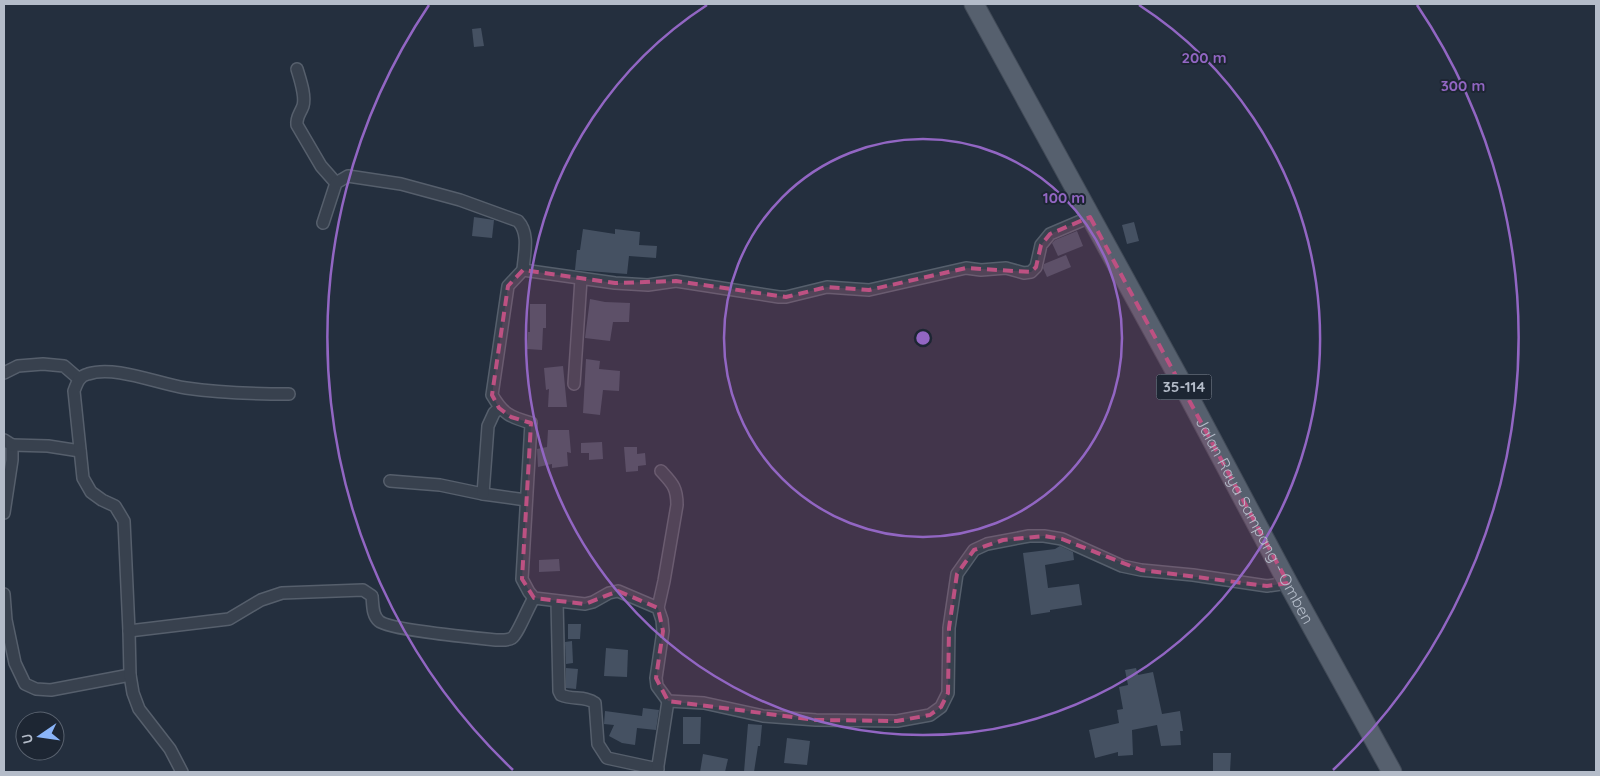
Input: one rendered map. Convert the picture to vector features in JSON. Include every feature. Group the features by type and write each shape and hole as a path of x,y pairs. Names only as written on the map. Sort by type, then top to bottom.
{"main road":[{"name":"Jalan Raya Sampang - Omben","path":"974,4 1392,772"}],"street":[{"path":"297,69 304,99 297,120 297,126 322,166 336,183"},
{"path":"323,223 336,183 348,176 401,184 460,200 518,221 523,227 526,242 523,270 508,286 492,395 499,408 511,417 530,423 522,579 534,598 585,604 618,591 658,608"},
{"path":"523,270 580,279 648,285 676,281 778,297 786,297 827,287 869,290 966,268 981,270 1006,268 1024,273 1031,272 1036,268 1041,245 1050,234 1090,217"},
{"path":"574,384 580,279"},
{"path":"4,373 18,366 43,364 64,366 79,379"},
{"path":"182,772 170,750 139,709 133,693 130,675 130,631 124,521 115,506 90,492 83,478 74,391 79,379 86,374 101,372 123,374 184,388 225,393 289,394"},
{"path":"484,494 488,426 499,408"},
{"path":"4,513 12,460 8,443 80,451"},
{"path":"557,601 559,691 561,695 591,700 596,703 598,744 607,758 657,771 668,701 657,686 656,678 663,631 658,608 678,505 675,486 661,471"},
{"path":"390,481 440,485 526,500"},
{"path":"668,701 704,703 763,716 816,720 897,721 930,714 941,707 948,693 949,628 957,574 974,550 1003,540 1044,536 1062,539 1122,566 1141,570 1194,575 1267,586 1288,583"},
{"path":"130,631 229,619 261,600 282,593 363,590 372,596 374,615 380,623 407,629 506,640 514,637 534,598"},
{"path":"4,594 6,620 15,663 25,684 36,690 51,690 130,675"}],"highlighted area":[{"path":"1090,217 1288,583 1267,586 1141,570 1062,539 1044,536 1003,540 974,550 957,574 949,628 948,693 941,707 930,715 897,721 816,720 668,701 656,678 663,631 658,608 618,591 585,604 534,598 522,579 531,423 511,417 499,408 492,395 508,286 523,270 615,283 676,281 786,297 827,287 869,290 966,268 1031,272 1036,267 1041,245 1050,234"}],"building":[{"path":"481,28 484,46 474,47 472,29"},
{"path":"474,217 494,220 492,238 472,236"},
{"path":"1134,222 1139,241 1127,244 1122,225"},
{"path":"583,229 615,234 615,229 640,232 639,245 657,246 656,258 629,256 627,274 575,270 577,250 580,250"},
{"path":"1077,231 1083,246 1058,256 1052,243"},
{"path":"1066,255 1071,267 1047,277 1043,268 1044,264"},
{"path":"590,299 630,303 629,322 613,322 610,341 585,338"},
{"path":"530,304 546,304 546,328 543,328 542,350 527,349 528,332 530,332"},
{"path":"586,359 600,361 599,369 620,371 619,391 603,390 600,415 583,413"},
{"path":"563,366 567,407 548,407 549,389 546,390 544,368"},
{"path":"548,430 569,430 571,453 567,452 568,466 552,468 552,464 538,467 537,449 547,447"},
{"path":"602,442 603,459 589,460 589,453 581,453 581,443"},
{"path":"624,447 637,447 637,454 645,453 646,465 638,466 638,471 626,472"},
{"path":"1060,546 1073,552 1074,560 1045,565 1048,588 1079,584 1082,605 1031,615 1023,553 1055,549"},
{"path":"559,559 560,571 539,572 539,560"},
{"path":"568,624 581,624 580,639 568,639"},
{"path":"572,641 573,663 566,664 565,642"},
{"path":"606,648 628,650 627,677 604,676"},
{"path":"566,668 578,669 576,689 566,688"},
{"path":"1136,668 1138,675 1153,672 1162,714 1180,711 1183,731 1180,731 1181,745 1161,746 1157,725 1132,730 1133,755 1118,756 1118,752 1095,758 1089,730 1119,723 1117,710 1123,709 1119,687 1128,685 1125,670"},
{"path":"643,708 659,710 656,730 637,728 635,745 622,743 609,736 614,725 604,724 605,711 642,716"},
{"path":"683,717 701,717 700,744 683,744"},
{"path":"748,724 762,725 760,746 758,746 754,772 744,772"},
{"path":"787,738 810,741 807,765 784,763"},
{"path":"1213,753 1231,753 1230,772 1213,772"},
{"path":"703,754 728,759 725,772 700,772"}]}
